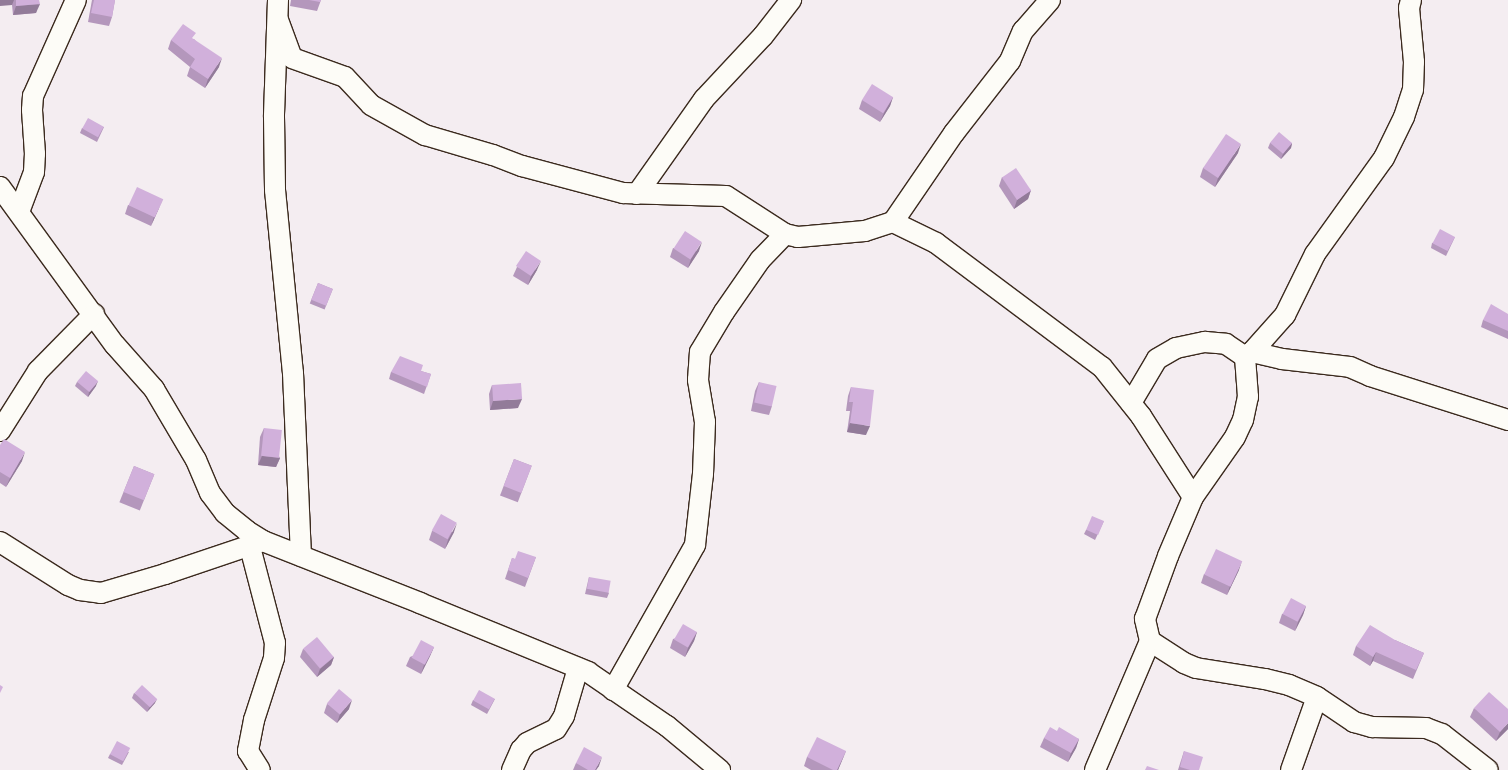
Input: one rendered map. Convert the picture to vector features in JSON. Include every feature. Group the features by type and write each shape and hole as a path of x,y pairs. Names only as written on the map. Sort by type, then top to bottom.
{"street":[{"path":"19,212 34,172 35,154 32,110 34,96 76,0"},
{"path":"637,194 704,99 763,36 791,0"},
{"path":"278,10 292,58 345,76 371,105 425,135 493,154 522,166 623,193 726,196 785,234 798,237 865,231 893,222 954,132 1010,61 1023,31 1050,0"},
{"path":"1095,770 1150,641 1145,619 1193,497 1235,437 1243,420 1248,397 1248,354 1285,315 1316,254 1384,158 1404,117 1413,90 1414,62 1409,8 1411,0"},
{"path":"278,10 274,117 275,190 293,374 301,556"},
{"path":"0,188 115,345 154,389 171,414 196,460 210,493 225,513 256,544 301,556 578,668 667,726 720,770"},
{"path":"893,222 936,243 1102,367 1131,403 1193,497"},
{"path":"613,690 695,545 703,474 705,422 698,380 700,352 724,312 760,260 785,234"},
{"path":"0,431 38,371 94,314"},
{"path":"1131,403 1157,359 1176,348 1205,342 1226,344 1248,354 1282,360 1350,367 1370,376 1508,420"},
{"path":"0,542 68,585 80,590 101,593 256,544"},
{"path":"241,770 248,751 254,720 274,658 276,643 256,544"},
{"path":"1150,641 1196,668 1265,679 1289,685 1317,697 1354,722 1372,727 1426,728 1442,734 1488,770"},
{"path":"512,770 521,750 527,744 556,729 564,716 578,668"},
{"path":"1291,770 1317,697"},
{"path":"248,751 260,770"}],"building":[{"path":"16,0 39,0 40,4 16,6"},
{"path":"94,0 115,0 112,17 91,13"},
{"path":"183,24 196,33 192,38 222,58 208,79 190,67 195,59 171,40"},
{"path":"872,84 893,97 883,113 862,100"},
{"path":"88,118 104,127 98,137 82,128"},
{"path":"1279,132 1292,143 1283,154 1270,143"},
{"path":"1226,134 1241,144 1218,178 1203,168"},
{"path":"1016,168 1031,190 1017,200 1002,178"},
{"path":"137,187 163,199 155,217 129,205"},
{"path":"1440,229 1455,237 1447,251 1432,243"},
{"path":"685,231 702,242 690,260 674,249"},
{"path":"526,251 541,261 531,276 516,266"},
{"path":"318,283 333,289 326,306 311,300"},
{"path":"1491,304 1508,314 1508,331 1483,320"},
{"path":"400,356 423,365 421,371 431,374 427,387 391,372"},
{"path":"86,371 98,381 89,392 77,382"},
{"path":"759,382 777,386 772,407 754,402"},
{"path":"521,383 522,399 493,401 492,385"},
{"path":"851,387 874,390 870,426 850,423 853,402 849,402"},
{"path":"264,428 282,430 279,458 261,456"},
{"path":"4,439 25,452 10,478 0,472 0,445"},
{"path":"514,459 532,466 521,493 504,486"},
{"path":"134,466 154,474 144,500 124,492"},
{"path":"441,514 457,523 448,539 432,531"},
{"path":"1092,516 1104,521 1098,535 1086,530"},
{"path":"1216,549 1242,561 1230,587 1204,574"},
{"path":"518,551 536,557 528,578 508,570 512,558 515,559"},
{"path":"589,577 611,581 609,593 587,589"},
{"path":"1291,598 1306,606 1298,622 1283,614"},
{"path":"683,624 697,632 688,648 674,640"},
{"path":"1370,625 1395,640 1424,653 1416,670 1376,652 1373,657 1356,646"},
{"path":"317,637 334,657 320,668 303,649"},
{"path":"421,640 434,647 425,665 412,658"},
{"path":"142,685 157,699 150,707 134,693"},
{"path":"339,689 352,700 340,714 327,704"},
{"path":"479,690 495,699 489,709 473,700"},
{"path":"1489,692 1508,709 1508,723 1500,732 1474,708"},
{"path":"1050,727 1057,731 1059,727 1079,739 1071,753 1044,738"},
{"path":"817,737 846,751 837,770 833,770 807,757"},
{"path":"117,741 130,748 123,761 110,754"},
{"path":"584,747 602,757 595,770 588,770 576,763"},
{"path":"1184,751 1203,757 1199,770 1180,767"},
{"path":"1147,766 1159,770 1145,770"}]}
